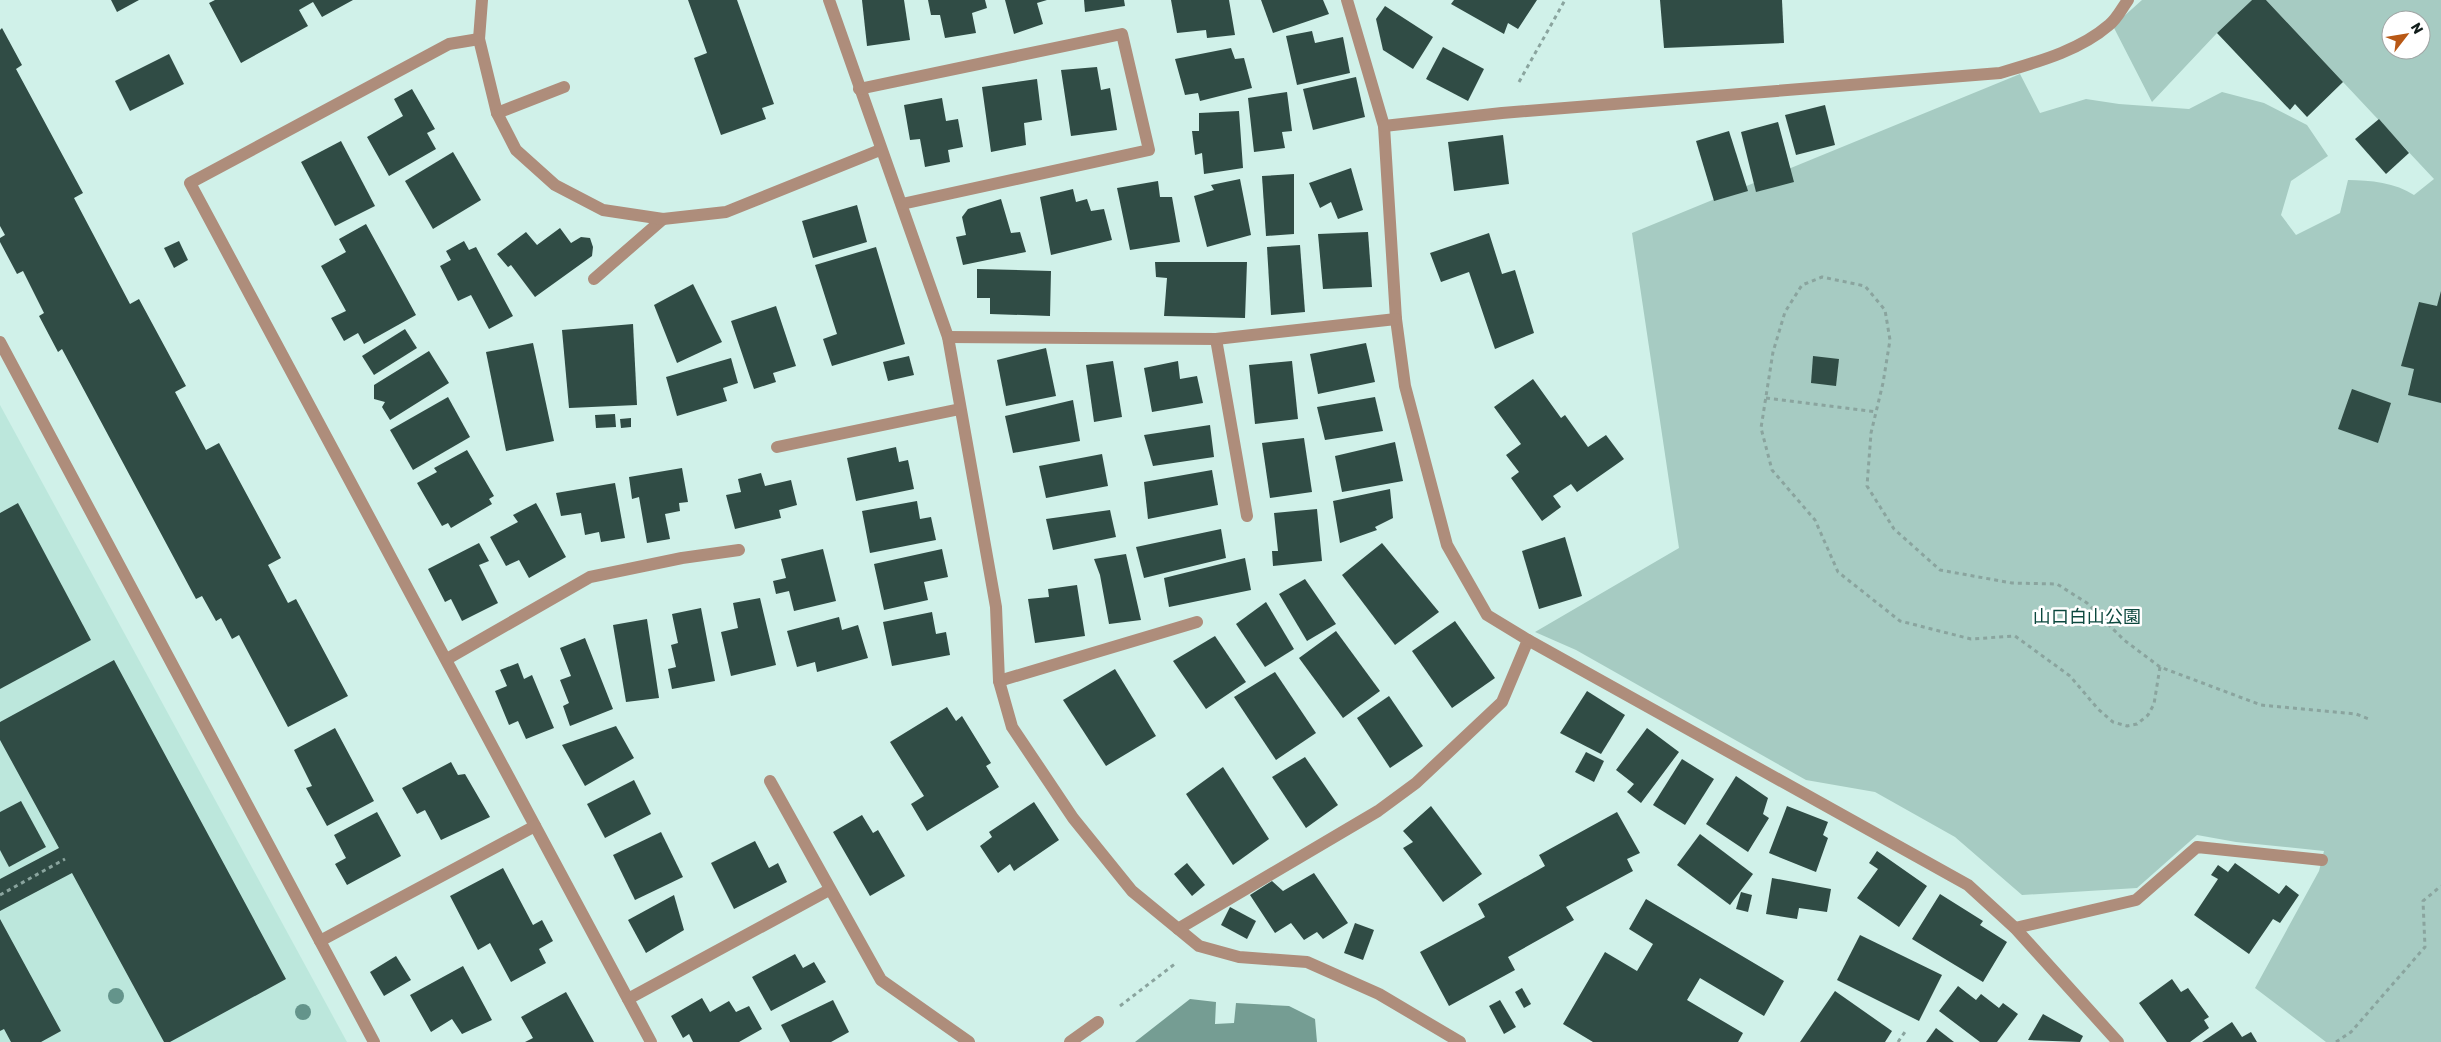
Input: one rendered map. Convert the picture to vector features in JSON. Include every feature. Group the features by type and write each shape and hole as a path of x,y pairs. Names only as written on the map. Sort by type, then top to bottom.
{"street":[{"path":"482,0 479,39 497,113 516,150 555,185 603,210 663,219 726,212 880,150"},
{"path":"829,0 880,150 902,204 948,337 996,607 999,680 1012,728 1073,818 1132,891 1199,946 1239,958 1307,962 1379,994 1460,1042"},
{"path":"1347,0 1384,126 1396,319 1405,386 1446,545 1487,615 1528,640 1968,885 2015,928 2118,1042"},
{"path":"1384,126 1502,113 2000,73 2047,60 2082,42 2110,24 2128,0"},
{"path":"859,88 1122,34 1149,150 902,204"},
{"path":"479,39 449,44 190,182 651,1042"},
{"path":"497,113 564,87"},
{"path":"594,279 663,219"},
{"path":"948,337 1216,339 1396,319"},
{"path":"1216,339 1247,516"},
{"path":"0,342 374,1042"},
{"path":"777,447 960,409"},
{"path":"447,660 590,577 682,558 739,550"},
{"path":"999,680 1198,622"},
{"path":"1178,929 1378,811 1416,783 1502,702 1528,640"},
{"path":"770,781 880,980 969,1042"},
{"path":"320,942 535,826"},
{"path":"2015,928 2136,900 2197,847 2322,860"},
{"path":"628,999 829,890"},
{"path":"1070,1042 1098,1022"}],"path":[{"path":"1502,113 1565,0"},
{"path":"2160,667 2154,704 2148,715 2136,724 2127,726 2113,722 2098,709 2070,676 2015,636 1970,639 1900,622 1838,572 1815,520 1772,470 1762,428 1773,352 1784,312 1802,285 1822,277 1865,286 1885,310 1890,340 1877,412 1871,434 1867,486 1894,529 1940,570 2012,583 2057,584 2087,602 2124,640 2160,667 2261,704 2356,714 2369,719"},
{"path":"1766,398 1877,412"},
{"path":"0,895 65,859"},
{"path":"2336,1042 2351,1032 2425,947 2422,901 2441,886"},
{"path":"1098,1022 1199,946"},
{"path":"1898,1042 1907,1029"}],"shaded area":[{"path":"0,405 347,1042 0,1042"},
{"path":"1190,999 1216,1002 1215,1024 1234,1023 1236,1003 1289,1006 1315,1019 1317,1042 1135,1042"}],"green space":[{"path":"2142,0 2252,0 2217,33 2152,102 2113,26"},
{"name":"山口白山公園","path":"2266,0 2441,0 2441,1042 2326,1042 2255,988 2319,871 2324,851 2236,842 2197,835 2137,888 2022,895 1955,837 1875,792 1806,780 1576,650 1535,632 1679,548 1632,233 2020,74 2040,113 2086,99 2119,104 2189,109 2222,92 2264,103 2307,125 2328,156 2291,181 2281,215 2296,235 2340,213 2348,180 2382,183 2414,195 2434,179"}],"building":[{"path":"111,0 139,0 117,12"},
{"path":"215,0 353,0 322,17 313,2 299,10 308,26 241,63 209,3"},
{"path":"688,0 737,0 774,104 762,108 766,119 721,135 694,58 707,53"},
{"path":"862,0 904,0 910,40 867,46"},
{"path":"928,0 985,0 987,8 972,13 976,33 945,38 940,15 931,15"},
{"path":"1005,0 1047,0 1037,3 1043,24 1014,34"},
{"path":"1084,0 1124,0 1125,6 1085,12"},
{"path":"1171,0 1229,0 1235,35 1207,38 1206,30 1177,33"},
{"path":"1261,0 1323,0 1329,14 1273,33"},
{"path":"1454,0 1537,0 1518,29 1508,23 1504,34 1451,4"},
{"path":"1660,0 1782,0 1784,43 1664,48"},
{"path":"2252,0 2266,0 2343,82 2307,117 2295,104 2290,110 2217,33"},
{"path":"1385,6 1433,37 1413,69 1383,50 1376,19"},
{"path":"2,28 22,65 16,69 83,193 74,198 130,304 139,299 186,386 175,392 206,450 219,443 281,558 268,565 288,603 296,599 348,696 288,727 239,635 232,639 221,618 216,621 202,596 196,599 62,349 58,352 39,316 44,313 23,271 17,274 0,242 0,238 5,235 0,226 0,30"},
{"path":"1312,31 1315,43 1343,37 1350,73 1297,85 1286,36"},
{"path":"1443,47 1484,69 1468,101 1426,79"},
{"path":"1231,48 1235,59 1244,58 1252,88 1200,101 1198,93 1185,95 1175,59"},
{"path":"169,54 184,84 130,111 115,81"},
{"path":"1097,67 1101,90 1110,88 1117,130 1071,136 1061,70"},
{"path":"1356,77 1365,117 1313,130 1303,89"},
{"path":"1037,79 1042,120 1024,123 1026,145 991,152 982,87"},
{"path":"412,89 435,129 427,133 436,149 389,176 367,137 403,116 394,99"},
{"path":"1287,92 1292,131 1282,132 1285,148 1254,152 1248,98"},
{"path":"942,98 946,121 958,119 963,147 948,150 950,162 925,167 920,139 910,140 904,105"},
{"path":"1825,105 1835,145 1796,155 1785,115"},
{"path":"1239,111 1243,168 1204,174 1202,153 1195,155 1192,131 1199,131 1199,113"},
{"path":"2379,119 2409,153 2386,174 2355,139"},
{"path":"1778,122 1794,182 1756,192 1741,132"},
{"path":"1729,131 1748,191 1714,201 1696,141"},
{"path":"1503,135 1509,184 1454,191 1448,142"},
{"path":"341,141 375,206 335,226 301,162"},
{"path":"453,152 481,200 433,229 405,181"},
{"path":"1351,168 1363,210 1338,219 1331,202 1320,208 1309,183"},
{"path":"1294,174 1294,234 1266,236 1262,176"},
{"path":"1240,179 1251,235 1207,247 1194,196 1214,190 1211,185"},
{"path":"1158,181 1160,197 1172,197 1180,242 1130,250 1117,188"},
{"path":"1073,189 1076,202 1087,199 1091,211 1104,209 1112,240 1051,255 1040,197"},
{"path":"1001,199 1011,233 1020,232 1026,252 963,265 956,237 966,235 962,217 968,209"},
{"path":"857,205 867,242 813,258 802,221"},
{"path":"366,224 416,315 364,344 358,333 344,341 331,318 346,311 321,266 346,252 339,239"},
{"path":"560,228 571,243 581,237 590,238 593,247 592,256 535,297 511,265 508,267 497,254 526,232 537,245"},
{"path":"1368,232 1372,287 1323,289 1318,234"},
{"path":"1489,233 1502,274 1515,270 1534,333 1495,349 1469,272 1441,282 1430,253"},
{"path":"179,241 188,260 174,268 164,248"},
{"path":"464,241 469,250 476,247 513,316 489,329 471,295 458,301 440,266 451,260 446,251"},
{"path":"1300,245 1305,312 1271,315 1267,247"},
{"path":"876,247 905,344 832,366 823,339 837,334 815,265"},
{"path":"1155,262 1247,262 1245,318 1164,316 1167,278 1156,277"},
{"path":"977,269 1051,271 1050,316 990,314 990,298 977,298"},
{"path":"693,284 722,342 677,363 654,305"},
{"path":"2441,291 2441,403 2408,395 2414,369 2401,366 2419,302 2437,306"},
{"path":"776,306 796,366 773,373 776,382 754,389 731,321"},
{"path":"633,324 637,405 569,408 562,330"},
{"path":"405,329 417,348 374,375 362,356"},
{"path":"533,343 554,441 506,451 486,352"},
{"path":"1366,343 1375,382 1318,394 1310,354"},
{"path":"1046,348 1056,396 1006,406 997,360"},
{"path":"429,351 449,383 390,420 382,407 385,402 374,399 374,385"},
{"path":"909,356 914,375 888,381 883,362"},
{"path":"1813,356 1839,359 1836,386 1811,383"},
{"path":"731,358 738,383 723,388 727,401 677,416 666,377"},
{"path":"1113,361 1122,417 1094,422 1086,365"},
{"path":"1178,361 1180,379 1197,376 1203,403 1152,412 1144,368"},
{"path":"1292,361 1298,419 1255,424 1249,365"},
{"path":"1533,379 1561,418 1565,415 1588,447 1606,435 1624,459 1577,492 1571,484 1553,496 1561,507 1542,521 1511,478 1519,472 1506,455 1521,444 1494,407"},
{"path":"2352,389 2391,403 2378,443 2338,429"},
{"path":"448,397 470,437 413,470 390,430"},
{"path":"1375,397 1383,431 1325,440 1317,407"},
{"path":"1073,400 1080,441 1013,453 1005,416"},
{"path":"615,414 616,427 596,428 595,415"},
{"path":"631,418 631,427 621,428 620,419"},
{"path":"1210,425 1214,457 1153,466 1144,435"},
{"path":"1304,438 1312,492 1270,498 1262,443"},
{"path":"1395,442 1403,481 1342,492 1335,456"},
{"path":"896,447 899,462 908,460 914,489 856,501 847,458"},
{"path":"467,450 494,496 489,499 492,504 451,528 448,523 442,526 417,483 437,472 434,468"},
{"path":"1102,454 1108,486 1046,498 1039,466"},
{"path":"682,468 688,502 679,503 680,511 665,514 670,539 647,543 639,497 632,499 629,477"},
{"path":"1212,470 1218,505 1148,519 1144,482"},
{"path":"761,473 765,486 791,480 797,505 779,510 781,518 735,529 726,495 741,492 738,479"},
{"path":"615,483 625,538 601,542 599,532 585,535 581,513 561,516 556,493"},
{"path":"1390,489 1393,518 1375,527 1377,530 1340,543 1333,501"},
{"path":"917,501 920,519 931,517 936,540 870,553 862,511"},
{"path":"18,503 91,640 0,689 0,513"},
{"path":"536,503 566,557 529,578 519,560 506,566 490,537 518,522 513,515"},
{"path":"1317,509 1322,561 1273,566 1272,551 1278,551 1274,513"},
{"path":"1110,510 1116,537 1053,550 1046,519"},
{"path":"1221,529 1226,558 1144,578 1136,547"},
{"path":"1565,537 1582,596 1539,609 1522,551"},
{"path":"479,543 489,561 479,565 498,603 462,621 451,599 445,602 428,569"},
{"path":"1382,543 1439,612 1395,645 1342,575"},
{"path":"823,549 836,601 794,611 789,591 776,594 773,581 786,578 781,559"},
{"path":"942,549 948,577 924,582 928,600 884,610 874,564"},
{"path":"1126,554 1141,620 1109,624 1100,575 1094,559"},
{"path":"1245,558 1251,590 1169,607 1164,578"},
{"path":"1305,579 1336,624 1307,641 1279,594"},
{"path":"1077,585 1085,636 1035,643 1028,599 1049,597 1048,589"},
{"path":"760,598 776,665 731,676 721,632 738,628 733,603"},
{"path":"1266,602 1294,649 1265,667 1236,624"},
{"path":"701,608 715,681 672,689 668,669 676,667 671,645 678,643 672,614"},
{"path":"932,612 936,634 946,632 950,655 892,666 883,622"},
{"path":"839,617 842,630 858,625 868,658 817,672 815,662 797,667 787,631"},
{"path":"647,619 659,698 626,702 613,625"},
{"path":"1455,621 1495,678 1452,708 1412,651"},
{"path":"1336,631 1380,691 1343,718 1299,658"},
{"path":"1215,636 1246,682 1206,709 1173,661"},
{"path":"585,638 613,709 570,726 563,706 569,703 560,680 571,676 560,648"},
{"path":"114,660 286,979 170,1042 164,1042 72,873 0,911 0,879 59,848 0,740 0,722"},
{"path":"518,663 524,679 532,675 554,728 526,739 518,721 509,725 495,691 507,686 500,670"},
{"path":"1115,669 1156,736 1106,766 1063,700"},
{"path":"1275,672 1316,733 1276,760 1234,697"},
{"path":"1587,691 1625,715 1601,754 1560,733"},
{"path":"1389,696 1423,746 1390,768 1357,718"},
{"path":"947,707 956,721 962,716 991,763 986,766 999,787 927,831 911,804 924,796 890,742"},
{"path":"616,726 634,758 585,786 562,745"},
{"path":"335,728 374,801 327,826 306,788 312,786 294,750"},
{"path":"1647,728 1679,752 1641,803 1627,792 1634,784 1616,770"},
{"path":"1586,752 1604,761 1594,782 1575,772"},
{"path":"1305,757 1338,805 1306,828 1272,777"},
{"path":"1682,759 1714,779 1685,825 1653,805"},
{"path":"451,762 458,775 465,774 490,817 441,840 425,810 417,814 402,788"},
{"path":"1223,767 1269,839 1233,865 1186,794"},
{"path":"1736,776 1768,798 1763,814 1769,818 1748,852 1706,824"},
{"path":"634,780 651,814 605,838 587,804"},
{"path":"21,801 46,847 9,867 0,850 0,812"},
{"path":"1034,802 1059,840 1014,871 1010,864 998,873 980,846 992,837 989,832"},
{"path":"1431,806 1482,874 1443,902 1403,848 1413,842 1403,831"},
{"path":"1787,806 1828,822 1823,835 1828,838 1816,872 1769,853"},
{"path":"377,812 401,856 347,885 335,864 346,858 334,835"},
{"path":"1617,812 1640,853 1627,859 1633,871 1566,907 1574,920 1508,957 1515,970 1449,1006 1420,952 1485,917 1478,904 1545,866 1539,855"},
{"path":"862,815 873,833 878,830 905,876 870,896 833,832"},
{"path":"661,832 683,877 635,900 613,855"},
{"path":"1700,834 1753,874 1730,905 1677,865"},
{"path":"755,841 769,868 778,863 787,882 734,909 711,863"},
{"path":"1877,851 1927,886 1899,927 1857,898 1878,869 1869,863"},
{"path":"1187,863 1205,885 1192,896 1174,874"},
{"path":"2235,863 2279,894 2286,885 2299,895 2280,923 2273,919 2249,954 2194,915 2218,879 2211,875 2218,865 2228,872"},
{"path":"503,868 533,925 542,920 553,941 539,949 546,963 511,982 490,943 478,950 450,896"},
{"path":"1314,873 1348,923 1323,939 1317,932 1304,940 1291,923 1275,933 1250,895 1272,881 1283,891"},
{"path":"1772,878 1831,889 1827,912 1799,908 1797,919 1766,914"},
{"path":"1741,892 1752,895 1748,912 1736,909"},
{"path":"1940,894 1983,921 1980,925 2007,942 1983,982 1912,939"},
{"path":"674,895 684,930 646,953 628,920"},
{"path":"1646,899 1784,981 1764,1016 1700,978 1687,1000 1743,1033 1738,1042 1593,1042 1563,1024 1605,952 1637,971 1653,944 1629,929"},
{"path":"1230,907 1256,921 1247,939 1221,925"},
{"path":"0,919 61,1031 41,1042 11,1042 4,1029 0,1031"},
{"path":"1355,923 1374,930 1363,960 1344,953"},
{"path":"1860,935 1942,975 1919,1021 1837,980"},
{"path":"795,954 803,968 814,962 826,982 771,1011 752,977"},
{"path":"396,956 411,980 384,996 370,972"},
{"path":"463,966 492,1020 462,1034 452,1019 431,1032 410,995"},
{"path":"2172,979 2181,992 2188,988 2209,1017 2204,1020 2209,1028 2190,1042 2167,1042 2139,1003"},
{"path":"1958,986 1976,1000 1981,994 1999,1008 2003,1003 2018,1014 1997,1042 1980,1042 1939,1011"},
{"path":"1522,988 1531,1004 1524,1008 1515,992"},
{"path":"1835,991 1892,1031 1885,1042 1800,1042"},
{"path":"566,992 594,1042 525,1042 533,1038 521,1017"},
{"path":"702,998 710,1012 729,1001 736,1012 749,1006 762,1029 739,1042 693,1042 689,1034 683,1038 671,1016"},
{"path":"833,1000 849,1032 831,1042 790,1042 781,1025"},
{"path":"1500,1000 1516,1027 1504,1034 1489,1006"},
{"path":"2043,1014 2083,1036 2080,1042 2028,1040"},
{"path":"2232,1022 2242,1037 2251,1032 2257,1042 2202,1042"},
{"path":"1936,1028 1954,1042 1926,1042"}]}
